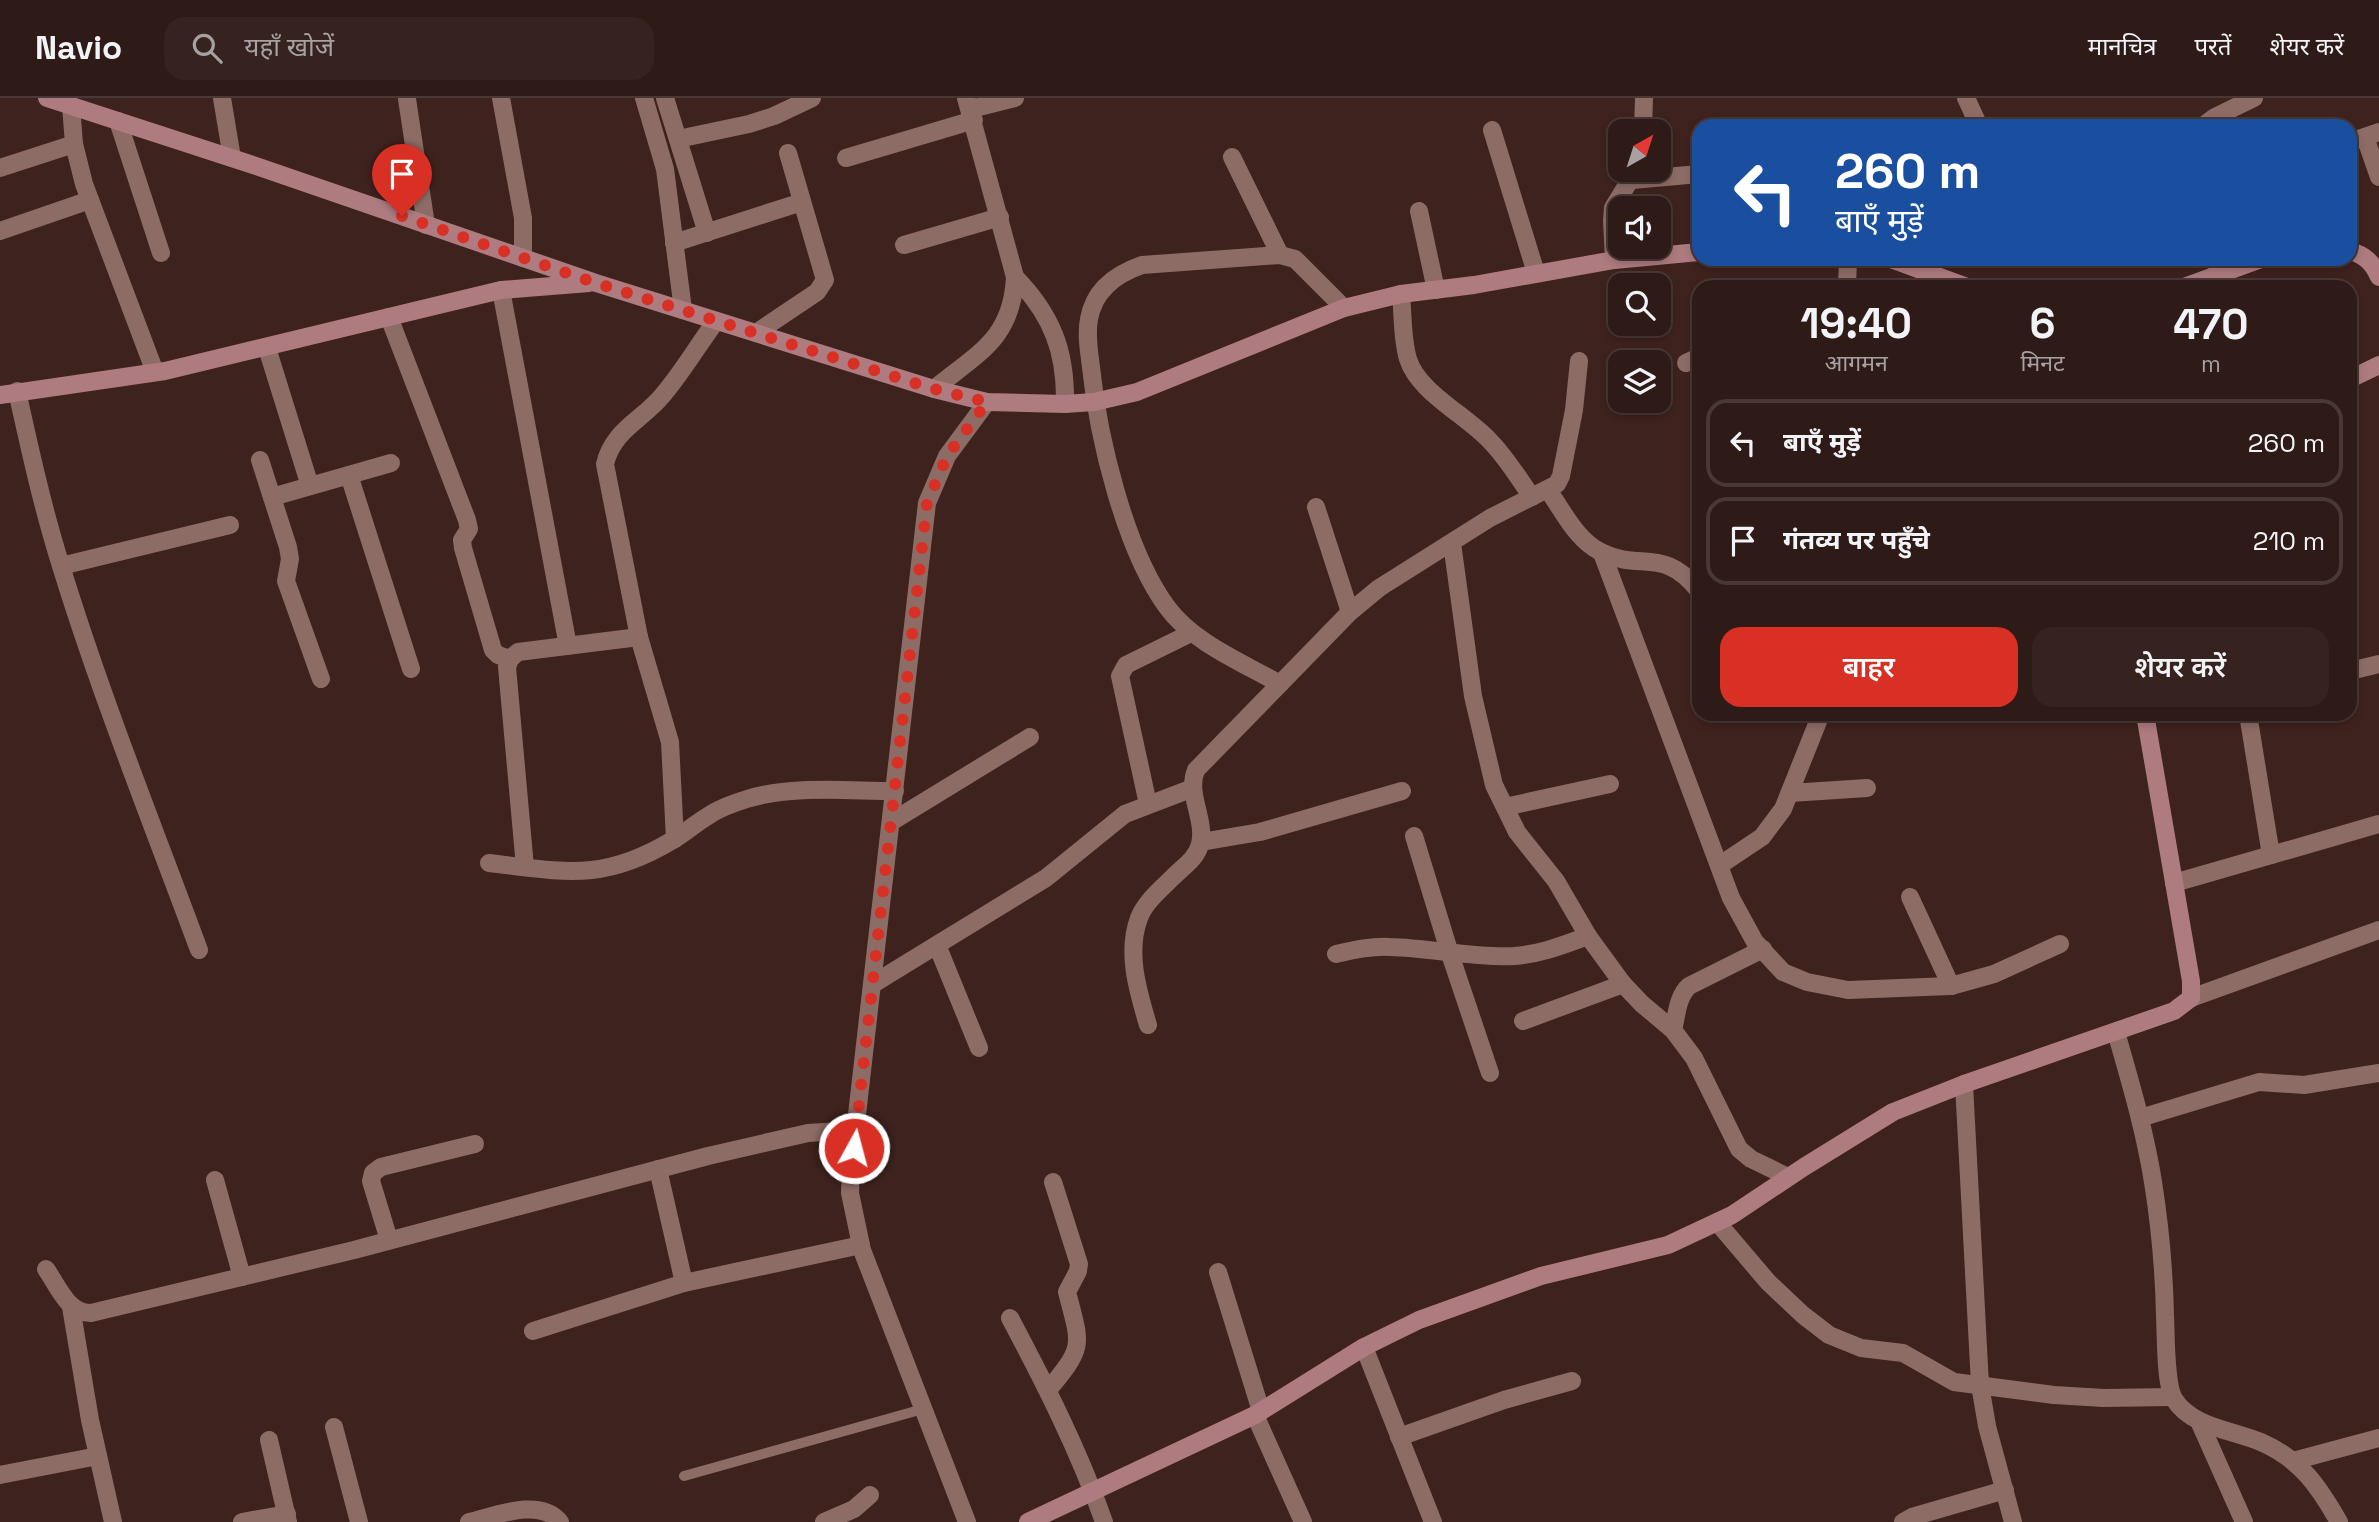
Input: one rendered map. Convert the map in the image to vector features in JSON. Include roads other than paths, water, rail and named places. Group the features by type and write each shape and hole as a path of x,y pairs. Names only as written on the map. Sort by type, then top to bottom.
{"street":[{"path":"49,98 596,283 934,389 987,402 1094,402 1137,392 1180,376 1344,308 1401,294 1614,260 1692,253"},
{"path":"222,98 232,158"},
{"path":"501,98 523,218 523,258"},
{"path":"645,98 665,169 683,310"},
{"path":"665,98 707,233"},
{"path":"678,139 749,124 774,116 811,98"},
{"path":"846,158 970,109 1015,98"},
{"path":"1643,119 1644,98"},
{"path":"1966,98 1976,119"},
{"path":"2212,119 2254,98"},
{"path":"407,99 426,225"},
{"path":"72,106 74,144 90,200 155,372"},
{"path":"934,389 995,339 1009,317 1014,299 1016,276 970,109"},
{"path":"118,121 162,253"},
{"path":"1492,130 1536,273"},
{"path":"2365,137 2379,177"},
{"path":"0,168 74,144"},
{"path":"756,333 817,292 823,287 825,280 788,153"},
{"path":"1232,157 1280,256"},
{"path":"1671,174 1692,174"},
{"path":"1614,260 1614,208 1629,182"},
{"path":"0,231 90,200"},
{"path":"674,243 802,202"},
{"path":"1419,211 1436,290"},
{"path":"904,245 1000,217"},
{"path":"2357,253 2377,266"},
{"path":"1280,684 1191,633 1167,608 1143,568 1118,498 1094,402 1088,337 1089,318 1096,299 1107,284 1124,272 1142,265 1280,256 1295,259 1344,308"},
{"path":"1910,266 1948,280"},
{"path":"2196,280 2217,267"},
{"path":"1016,276 1045,313 1055,335 1064,369 1065,404"},
{"path":"199,950 90,655 9,393 155,372 268,348 501,290 596,283"},
{"path":"501,290 568,646"},
{"path":"1401,294 1408,358 1415,374 1433,395 1474,424 1586,543 1601,553 1621,559 1657,562 1676,568 1692,583"},
{"path":"389,317 467,520 469,529 462,540 463,548 493,650 510,659"},
{"path":"675,839 670,742 639,637 605,464 613,442 664,394 716,321"},
{"path":"268,348 310,486"},
{"path":"1148,1025 1135,979 1134,944 1139,919 1149,901 1197,853 1201,842 1192,779 1196,770 1350,612 1379,588 1490,518 1557,484 1561,476 1574,410 1579,361"},
{"path":"2357,376 2379,365"},
{"path":"967,1522 861,1245 850,1193 927,503 947,456 987,402"},
{"path":"260,460 288,547 290,559 286,581 321,679"},
{"path":"272,496 391,463"},
{"path":"349,475 411,669"},
{"path":"1316,507 1350,612"},
{"path":"61,566 230,525"},
{"path":"1452,543 1474,696 1494,785 1517,832 1556,881 1588,936 1623,984 1673,1030 1694,1058 1739,1149 1751,1159 1788,1177"},
{"path":"1601,553 1731,898 1755,942 1783,972 1807,982 1848,990 1951,986 1994,974 2060,944"},
{"path":"1148,804 1121,676 1126,665 1191,633"},
{"path":"525,867 507,667 510,659 518,652 639,637"},
{"path":"2357,669 2379,664"},
{"path":"1720,865 1762,837 1783,809 1818,721"},
{"path":"2148,721 2191,981 2191,998"},
{"path":"2249,721 2271,855"},
{"path":"891,822 1030,737"},
{"path":"1504,807 1610,784"},
{"path":"873,984 1046,878 1117,820 1148,804 1193,788"},
{"path":"1790,793 1867,788"},
{"path":"489,863 569,873 606,869 636,860 675,839 710,814 747,799 779,791 895,791"},
{"path":"1201,842 1260,832 1402,791"},
{"path":"2174,883 2379,824"},
{"path":"1415,836 1450,954 1490,1073"},
{"path":"1910,897 1951,986"},
{"path":"1028,1522 1258,1413 1364,1347 1419,1320 1541,1276 1668,1245 1732,1215 1893,1112 2174,1011 2191,998 2379,930"},
{"path":"1336,954 1362,948 1391,947 1450,954 1514,956 1546,951 1588,936"},
{"path":"937,945 979,1048"},
{"path":"1673,1030 1680,1001 1689,986 1763,949"},
{"path":"1523,1021 1623,984"},
{"path":"2116,1032 2140,1118 2153,1182 2164,1277 2167,1361 2172,1396 2184,1411 2199,1421 2264,1443 2293,1461 2316,1484 2339,1522"},
{"path":"2140,1118 2259,1082 2304,1085 2379,1073"},
{"path":"1965,1084 1980,1385 1987,1426 2013,1522"},
{"path":"46,1269 71,1307 81,1314 91,1313 808,1133 856,1130"},
{"path":"389,1240 371,1181 373,1172 381,1167 475,1144"},
{"path":"658,1169 684,1283"},
{"path":"215,1180 242,1276"},
{"path":"1048,1390 1070,1364 1076,1352 1078,1335 1067,1292 1079,1264 1053,1182"},
{"path":"1717,1222 1768,1282 1803,1315 1829,1335 1861,1348 1903,1353 1944,1379 1954,1382 2091,1398 2172,1396"},
{"path":"533,1331 684,1283 861,1245"},
{"path":"1218,1272 1258,1413 1303,1522"},
{"path":"71,1307 113,1522"},
{"path":"1010,1318 1048,1390 1093,1490 1104,1522"},
{"path":"1364,1347 1433,1522"},
{"path":"1399,1437 1504,1400 1573,1381"},
{"path":"2199,1421 2244,1522"},
{"path":"334,1427 359,1522"},
{"path":"2293,1461 2379,1438"},
{"path":"242,1522 287,1518 268,1440"},
{"path":"0,1475 98,1456"},
{"path":"1903,1522 2004,1490"},
{"path":"824,1522 853,1509 870,1494"},
{"path":"469,1522 527,1516 541,1510 560,1522"}],"lane":[{"path":"684,1476 923,1409"}]}
